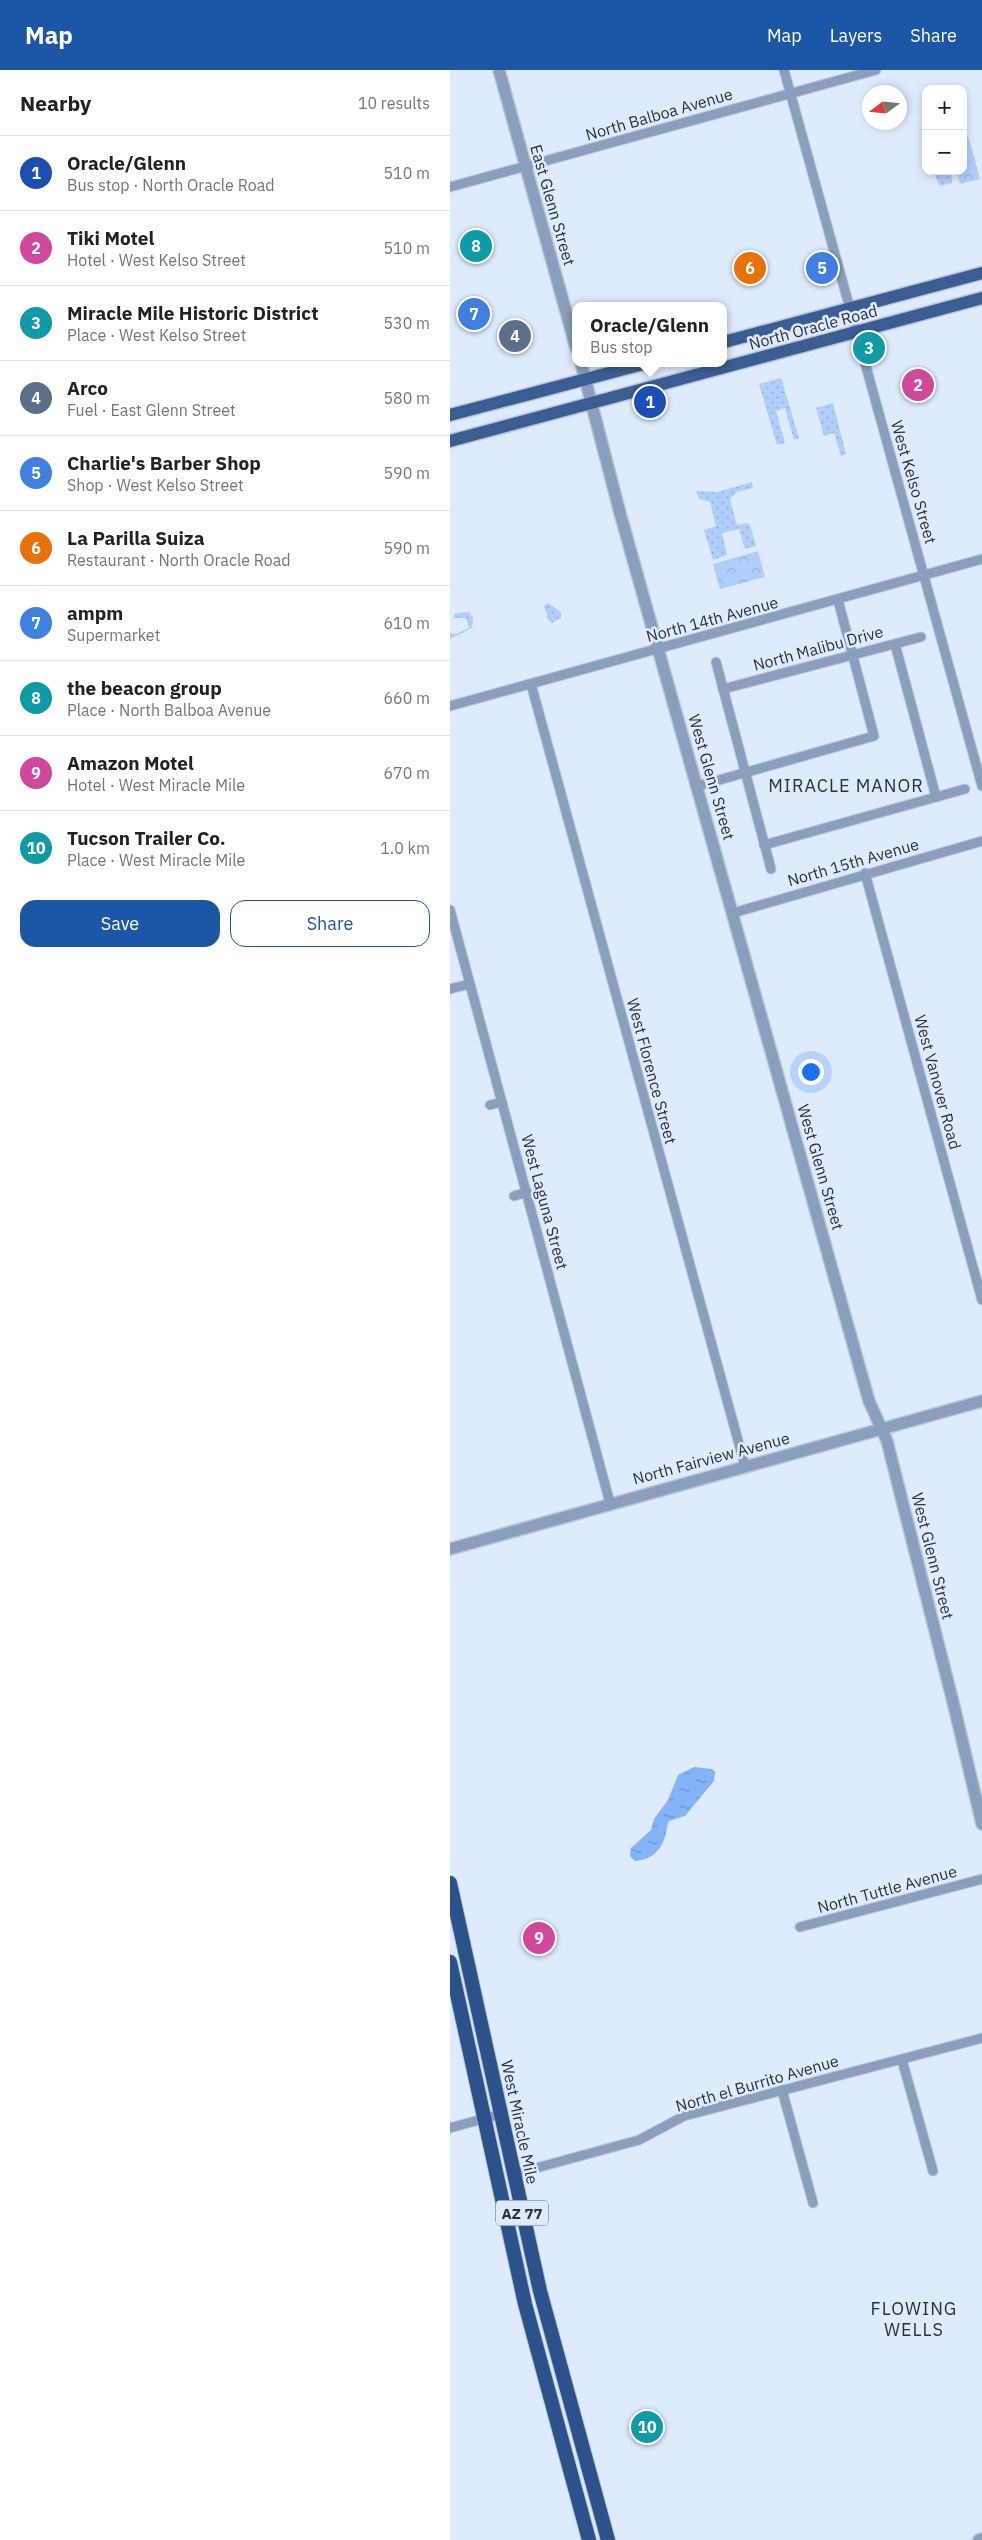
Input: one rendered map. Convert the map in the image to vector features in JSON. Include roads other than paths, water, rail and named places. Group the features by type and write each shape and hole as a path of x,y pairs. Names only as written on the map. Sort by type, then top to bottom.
{"highway":[{"name":"West Miracle Mile","path":"450,1883 542,2299 608,2540"},
{"path":"450,1913 455,1934 463,1942"},
{"name":"AZ 77","path":"450,1962 525,2304 588,2540"}],"main road":[{"name":"North Oracle Road","path":"727,341 982,273"},
{"name":"North Oracle Road","path":"450,440 857,333 982,298"},
{"path":"450,415 632,367"}],"street":[{"name":"East Glenn Street","path":"499,70 572,334"},
{"name":"West Kelso Street","path":"784,70 925,574 982,786"},
{"name":"North Balboa Avenue","path":"450,188 876,70"},
{"path":"581,367 591,404"},
{"name":"West Glenn Street","path":"591,404 869,1401 880,1430 887,1441 982,1824"},
{"name":"North 14th Avenue","path":"450,706 982,559"},
{"path":"698,786 874,736 838,600"},
{"name":"North Malibu Drive","path":"723,689 921,637"},
{"path":"895,644 936,797"},
{"path":"716,662 771,869"},
{"name":"West Florence Street","path":"531,684 745,1466"},
{"path":"764,845 965,789"},
{"name":"North 15th Avenue","path":"733,913 865,873 982,841"},
{"name":"West Vanover Road","path":"865,873 982,1300"},
{"name":"West Laguna Street","path":"450,910 610,1503"},
{"path":"450,989 470,984"},
{"path":"490,1106 502,1102"},
{"path":"514,1196 527,1192"},
{"name":"North Fairview Avenue","path":"450,1549 610,1503 982,1402"},
{"name":"North Tuttle Avenue","path":"800,1928 982,1879"},
{"name":"North el Burrito Avenue","path":"514,2174 639,2140 684,2116 982,2038"},
{"path":"902,2060 933,2171"},
{"path":"782,2090 813,2202"},
{"path":"450,2128 501,2114"}],"water":[{"path":"694,1767 712,1769 715,1772 714,1781 685,1816 669,1821 663,1842 657,1851 650,1857 635,1861 630,1856 631,1848 651,1830 654,1819 668,1800 678,1775"}],"place":[{"name":"the beacon group","path":"476,246"},
{"name":"La Parilla Suiza","path":"750,268"},
{"name":"Charlie's Barber Shop","path":"822,268"},
{"name":"ampm","path":"474,314"},
{"name":"Arco","path":"515,336"},
{"name":"Miracle Mile Historic District","path":"869,348"},
{"name":"Tiki Motel","path":"918,385"},
{"name":"Oracle/Glenn","path":"650,402"},
{"name":"Amazon Motel","path":"539,1938"},
{"name":"Tucson Trailer Co.","path":"647,2427"}],"district":[{"name":"MIRACLE MANOR","path":"846,785"},
{"name":"FLOWING WELLS","path":"914,2318"}]}
